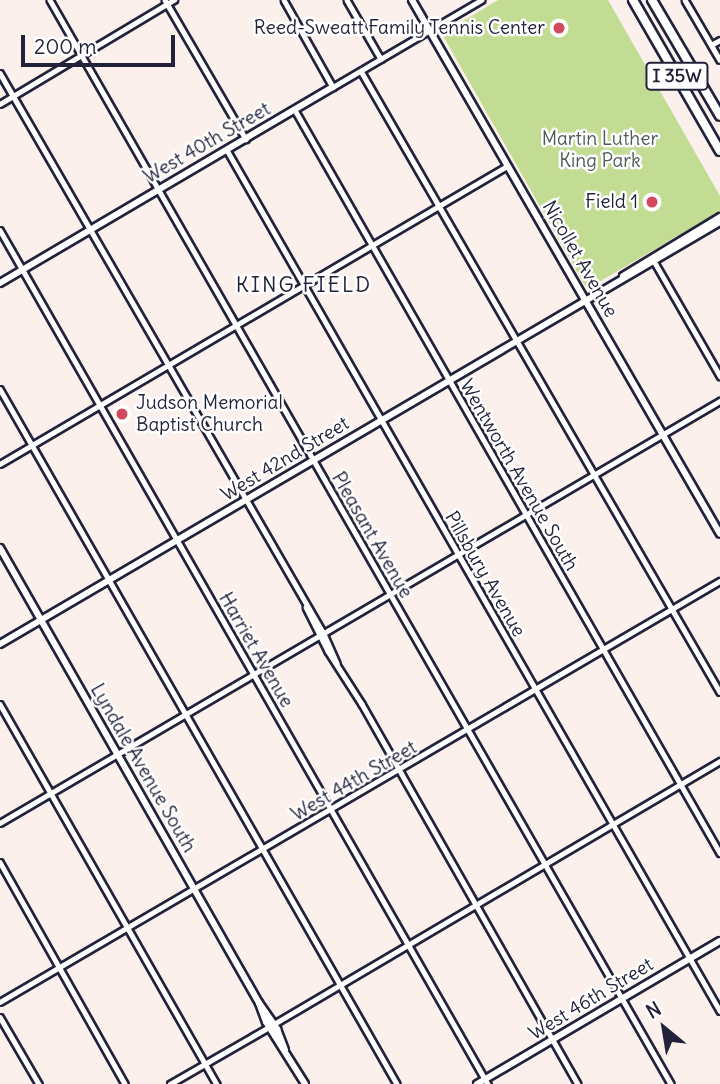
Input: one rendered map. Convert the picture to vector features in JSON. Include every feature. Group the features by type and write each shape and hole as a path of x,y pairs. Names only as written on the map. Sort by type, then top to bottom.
{"highway":[{"name":"I 35W","path":"633,0 720,151"},
{"name":"I 35W","path":"652,0 720,116"}],"main road":[{"name":"Nicollet Avenue","path":"412,0 720,534"},
{"name":"West 40th Street","path":"0,283 333,87"},
{"name":"West 42nd Street","path":"0,644 449,382 720,219"},
{"name":"Lyndale Avenue South","path":"0,548 305,1084"},
{"name":"West 46th Street","path":"477,1084 486,1082 553,1039 720,941"}],"street":[{"name":"Pleasant Avenue","path":"50,0 671,1084"},
{"path":"0,104 166,2 174,0"},
{"path":"284,0 333,87"},
{"path":"347,0 381,59"},
{"name":"West 40th Street","path":"333,87 481,0"},
{"path":"685,0 720,60"},
{"path":"166,2 246,139"},
{"path":"711,46 720,40"},
{"path":"361,71 720,692"},
{"path":"0,73 578,1084"},
{"name":"Wentworth Avenue South","path":"295,110 720,853"},
{"name":"Pillsbury Avenue","path":"227,150 720,1011"},
{"path":"0,464 508,166"},
{"name":"Harriet Avenue","path":"0,230 486,1082"},
{"path":"653,259 720,376"},
{"path":"0,389 397,1084"},
{"path":"0,822 720,401"},
{"name":"West 44th Street","path":"0,1002 400,771 720,581"},
{"path":"0,704 218,1084"},
{"path":"170,1084 720,761"},
{"path":"0,862 125,1084"},
{"path":"0,1017 39,1084"}],"green space":[{"name":"Martin Luther King Park","path":"498,0 608,0 720,196 720,211 587,289 442,34"}],"place":[{"name":"Reed-Sweatt Family Tennis Center","path":"559,28"},
{"name":"Field 1","path":"652,202"},
{"name":"Judson Memorial Baptist Church","path":"122,414"}],"district":[{"name":"KING FIELD","path":"304,285"}]}
